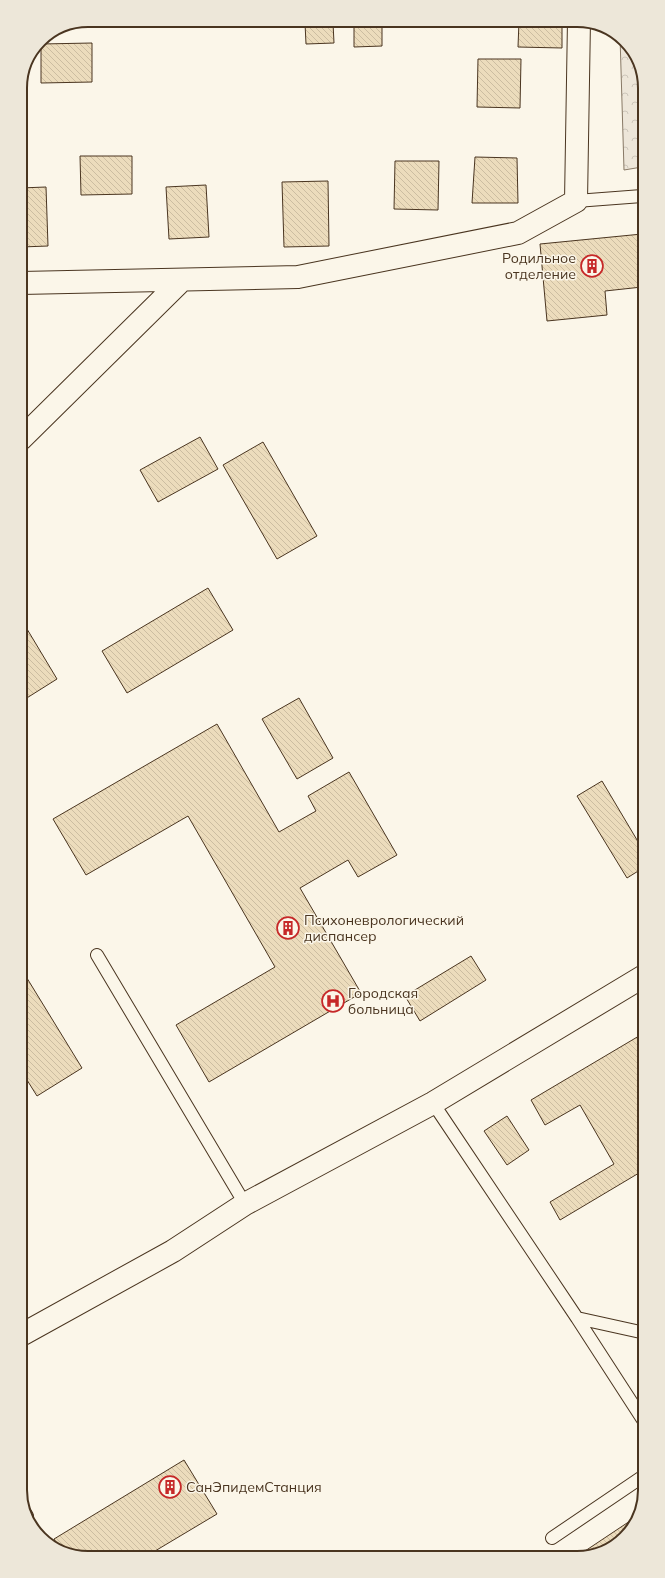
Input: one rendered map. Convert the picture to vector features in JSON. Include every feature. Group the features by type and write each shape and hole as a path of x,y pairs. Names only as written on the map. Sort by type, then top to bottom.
{"street":[{"path":"27,283 298,277 518,234 576,201 579,27"},
{"path":"27,433 182,280"},
{"path":"27,1332 173,1250 245,1204 433,1103 638,980"}],"lane":[{"path":"576,201 638,196"},
{"path":"97,955 245,1204"},
{"path":"433,1103 577,1318 638,1412"},
{"path":"577,1318 638,1331"},
{"path":"552,1538 638,1481"}],"green space":[{"path":"620,45 632,61 635,68 638,88 638,168 624,170"}],"building":[{"path":"305,27 333,27 334,43 306,44"},
{"path":"354,27 382,27 382,46 354,47"},
{"path":"519,27 562,27 562,48 518,47"},
{"path":"92,43 92,82 41,83 41,50 46,44"},
{"path":"478,59 521,59 520,108 477,107"},
{"path":"80,156 132,156 132,194 81,195"},
{"path":"475,157 517,158 518,203 472,203"},
{"path":"395,161 439,161 438,210 394,209"},
{"path":"328,181 329,246 284,247 282,182"},
{"path":"206,185 209,237 169,239 166,187"},
{"path":"46,187 48,246 27,247 27,188"},
{"name":"Родильное отделение","path":"638,234 638,287 605,291 607,315 547,321 540,244"},
{"path":"200,437 218,469 158,502 140,470"},
{"path":"263,442 317,536 277,559 223,465"},
{"path":"208,588 233,630 127,693 102,651"},
{"path":"27,629 57,679 27,698"},
{"path":"299,698 333,758 297,779 262,719"},
{"name":"Психоневрологический диспансер","path":"217,724 279,832 316,811 308,796 349,772 397,855 358,877 348,860 300,888 361,993 209,1082 176,1025 275,967 188,816 86,875 53,819"},
{"path":"602,781 638,842 638,871 627,878 577,796"},
{"path":"471,956 486,980 420,1021 405,996"},
{"path":"27,978 82,1068 37,1096 27,1080"},
{"path":"638,1037 638,1174 560,1220 550,1202 614,1164 580,1105 545,1125 531,1100"},
{"path":"507,1116 529,1150 507,1165 484,1131"},
{"name":"СанЭпидемСтанция","path":"184,1460 217,1514 155,1551 84,1551 68,1548 61,1545 54,1539"},
{"path":"630,1521 620,1533 604,1545 586,1550"}],"place":[{"name":"Родильное отделение","path":"592,266"},
{"name":"Психоневрологический диспансер","path":"288,928"},
{"name":"Городская больница","path":"333,1001"},
{"name":"СанЭпидемСтанция","path":"170,1487"}]}
